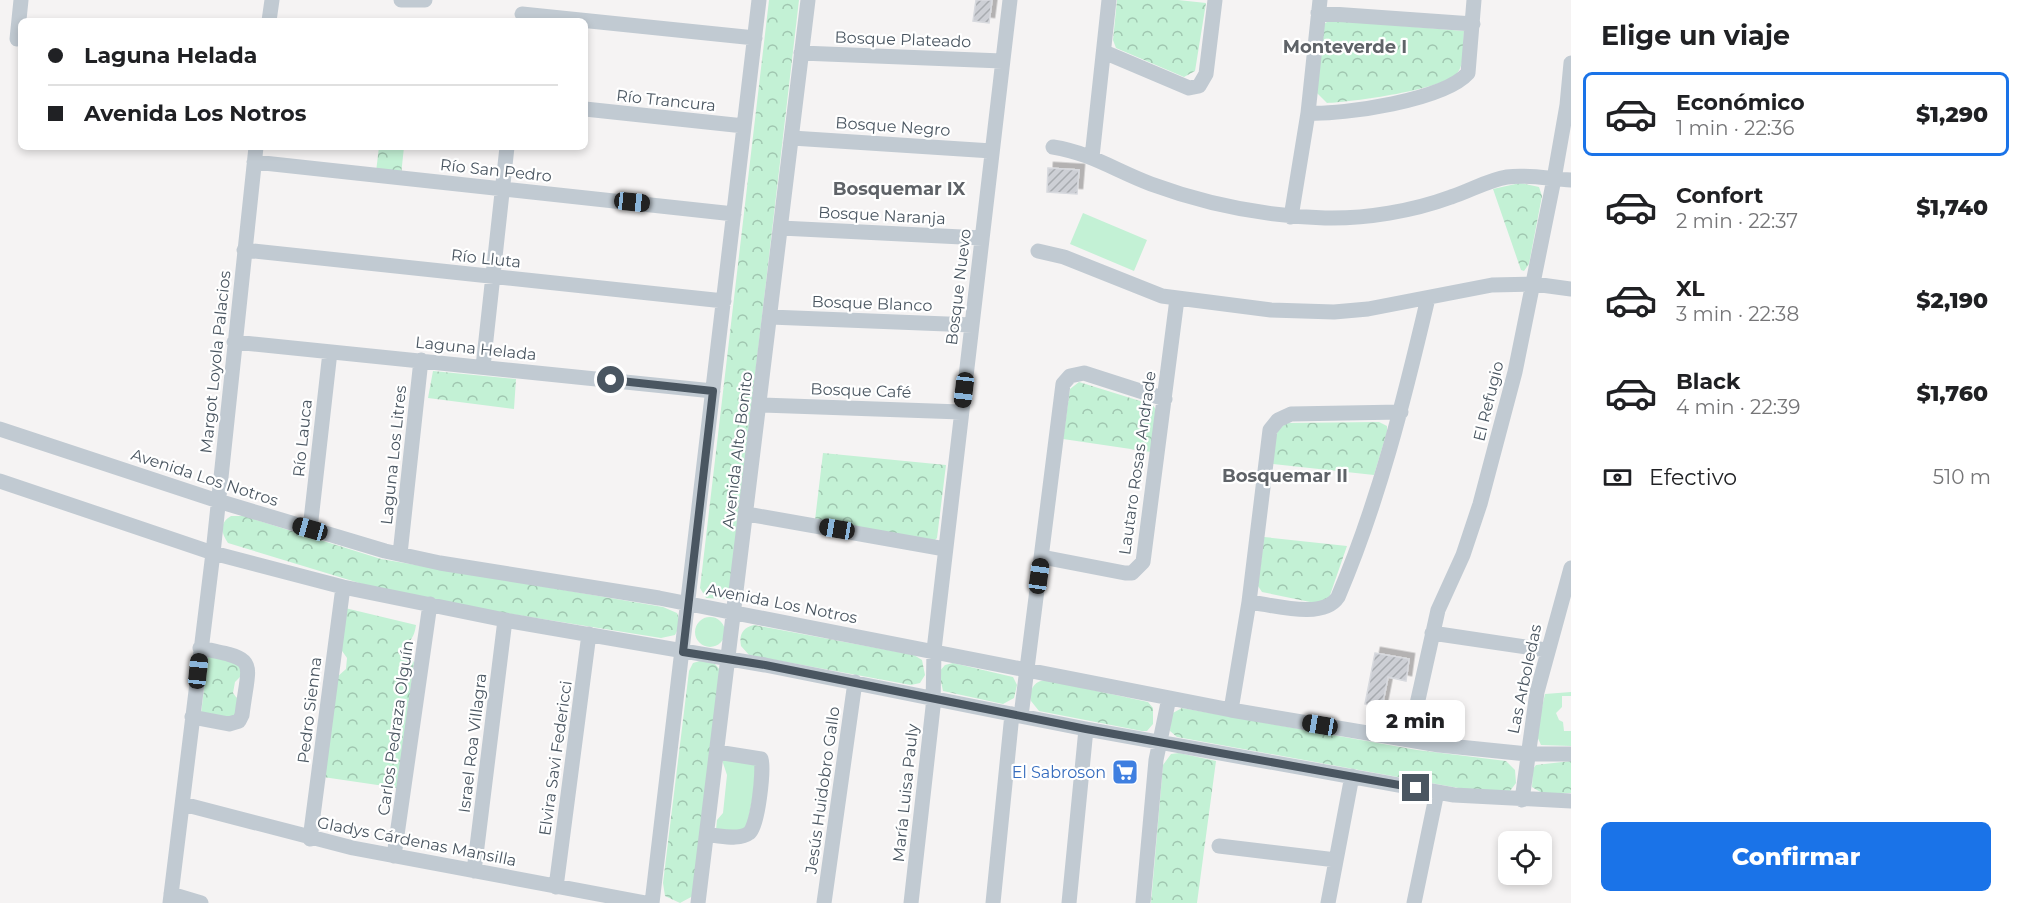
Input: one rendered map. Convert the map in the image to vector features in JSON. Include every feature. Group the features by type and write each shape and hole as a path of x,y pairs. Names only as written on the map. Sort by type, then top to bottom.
{"street":[{"path":"19,18 21,0"},
{"path":"269,18 272,0"},
{"path":"401,0 425,0"},
{"name":"Avenida Alto Bonito","path":"652,903 759,0"},
{"name":"Avenida Alto Bonito","path":"698,903 808,0"},
{"name":"Bosque Nuevo","path":"934,650 1010,0"},
{"path":"1092,157 1110,0"},
{"path":"1104,52 1189,88 1199,86 1206,74 1215,0"},
{"path":"1308,113 1376,107 1455,84 1468,73 1474,0"},
{"path":"1291,217 1308,113 1319,7 1473,24"},
{"path":"523,12 576,18"},
{"path":"588,19 754,38"},
{"path":"17,39 18,29"},
{"name":"Bosque Plateado","path":"801,53 1002,61"},
{"name":"El Refugio","path":"1409,740 1438,610 1463,555 1480,504 1515,372 1554,179 1567,105 1571,63"},
{"name":"Río Trancura","path":"588,110 744,126"},
{"name":"Bosque Negro","path":"792,138 992,150"},
{"path":"1053,147 1092,157 1148,183 1191,198 1237,209 1291,217 1329,218 1390,212 1450,198 1508,177 1571,180"},
{"path":"483,367 507,150"},
{"name":"Río San Pedro","path":"255,154 503,189 734,214"},
{"name":"Margot Loyola Palacios","path":"170,898 213,553 255,154"},
{"name":"Bosque Naranja","path":"781,228 982,238"},
{"name":"Río Lluta","path":"244,250 724,302"},
{"path":"1038,251 1064,257 1132,286 1177,299 1270,310 1318,312 1368,309 1485,286 1533,284 1571,289"},
{"path":"1249,602 1318,611 1335,602 1373,502 1401,412 1428,298"},
{"name":"Lautaro Rosas Andrade","path":"1042,557 1125,573 1132,573 1140,567 1145,555 1177,299"},
{"name":"Bosque Blanco","path":"770,317 972,325"},
{"name":"Laguna Helada","path":"234,342 713,391"},
{"name":"Río Lauca","path":"310,529 330,352"},
{"name":"Laguna Los Litres","path":"400,554 421,360"},
{"path":"993,903 1017,715 1028,668 1061,389 1066,379 1074,374 1084,373 1165,399"},
{"name":"Bosque Café","path":"760,405 962,412"},
{"path":"1231,710 1249,602 1268,435 1273,425 1291,414 1401,412"},
{"name":"Avenida Los Notros","path":"0,429 218,501 400,554 735,612 1028,668 1231,710 1453,747 1527,754 1571,754"},
{"path":"0,481 213,553 343,587 505,620 729,658 1086,729 1437,792 1522,800 1571,801"},
{"path":"747,513 945,549"},
{"name":"Las Arboledas","path":"1522,800 1527,754 1546,650 1571,568"},
{"name":"Pedro Sienna","path":"310,838 343,587"},
{"name":"Carlos Pedraza Olguín","path":"394,856 430,604"},
{"name":"Israel Roa Villagra","path":"474,871 505,620"},
{"path":"1432,633 1546,650"},
{"name":"Elvira Savi Federicci","path":"556,887 589,634"},
{"path":"192,717 229,724 239,721 248,669 245,660 239,656 200,648"},
{"name":"María Luisa Pauly","path":"911,903 933,698 934,650"},
{"name":"Jesús Huidobro Gallo","path":"824,903 855,682"},
{"path":"1143,903 1160,742 1169,698"},
{"path":"1069,903 1086,729"},
{"path":"707,835 741,837 751,832 756,822 761,759 717,752"},
{"path":"1328,903 1352,776"},
{"path":"1414,903 1437,792"},
{"name":"Gladys Cárdenas Mansilla","path":"183,804 310,838 394,856 646,903"},
{"path":"1219,846 1336,860"},
{"path":"170,898 201,903"}],"green space":[{"path":"769,0 799,0 730,590 725,599 706,598 700,588"},
{"path":"1117,0 1178,0 1206,3 1195,71 1184,77 1116,48 1113,40"},
{"path":"1330,20 1464,31 1463,58 1460,68 1450,78 1417,89 1327,103 1317,93 1324,24"},
{"path":"379,150 404,150 401,175 376,172"},
{"path":"1520,183 1539,187 1542,196 1529,264 1524,271 1521,270 1493,189"},
{"path":"1083,213 1147,240 1134,271 1070,244"},
{"path":"433,371 516,379 514,409 428,398"},
{"path":"1079,382 1153,405 1156,410 1151,452 1063,439 1070,389"},
{"path":"1379,422 1387,426 1387,432 1374,475 1273,464 1276,435 1288,423"},
{"path":"823,453 946,465 937,538 932,543 815,520"},
{"path":"231,516 244,516 381,559 663,607 677,613 678,627 675,635 661,638 479,609 369,586 228,543 222,528 224,522"},
{"path":"1264,537 1347,546 1329,598 1315,603 1262,592 1258,586"},
{"path":"345,608 416,625 409,644 414,663 398,788 323,777 337,677 346,669 347,658 340,648"},
{"path":"710,617 716,618 724,626 724,638 716,646 710,647 704,646 696,638 695,632 696,626 704,618"},
{"path":"754,625 914,655 922,660 925,675 920,683 911,685 749,655 741,646 740,638 744,630"},
{"path":"208,655 238,662 243,674 235,682 233,693 239,701 236,718 201,714"},
{"path":"703,660 715,664 720,670 693,896 680,903 665,896 663,883 689,671 693,663"},
{"path":"953,663 1013,677 1017,685 1014,698 1003,704 943,691 939,672 945,665"},
{"path":"1046,680 1148,702 1153,708 1153,724 1147,731 1142,731 1039,711 1031,701 1031,693 1035,684"},
{"path":"1571,692 1571,696 1562,696 1562,707 1556,713 1559,720 1563,722 1564,731 1571,731 1571,746 1541,745 1536,734 1545,694"},
{"path":"1182,708 1417,750 1506,761 1515,770 1516,783 1510,791 1464,789 1177,737 1170,731 1171,714"},
{"path":"1179,753 1216,761 1197,903 1151,903 1163,765 1171,754"},
{"path":"722,760 759,764 746,831 716,830 717,820 723,813 727,775"},
{"path":"1571,761 1571,793 1542,793 1532,787 1533,769 1536,765"}],"building":[{"path":"976,0 992,0 989,23 973,21"},
{"path":"1048,168 1079,170 1077,194 1047,192"},
{"path":"1375,653 1409,659 1406,681 1388,677 1382,707 1365,704"}],"place":[{"name":"El Sabroson","path":"1125,772"}],"district":[{"name":"Monteverde I","path":"1345,47"},
{"name":"Bosquemar IX","path":"899,189"},
{"name":"Bosquemar II","path":"1285,476"}],"route":[{"path":"611,380 713,391 683,652 729,658 1086,729 1416,788"}]}
